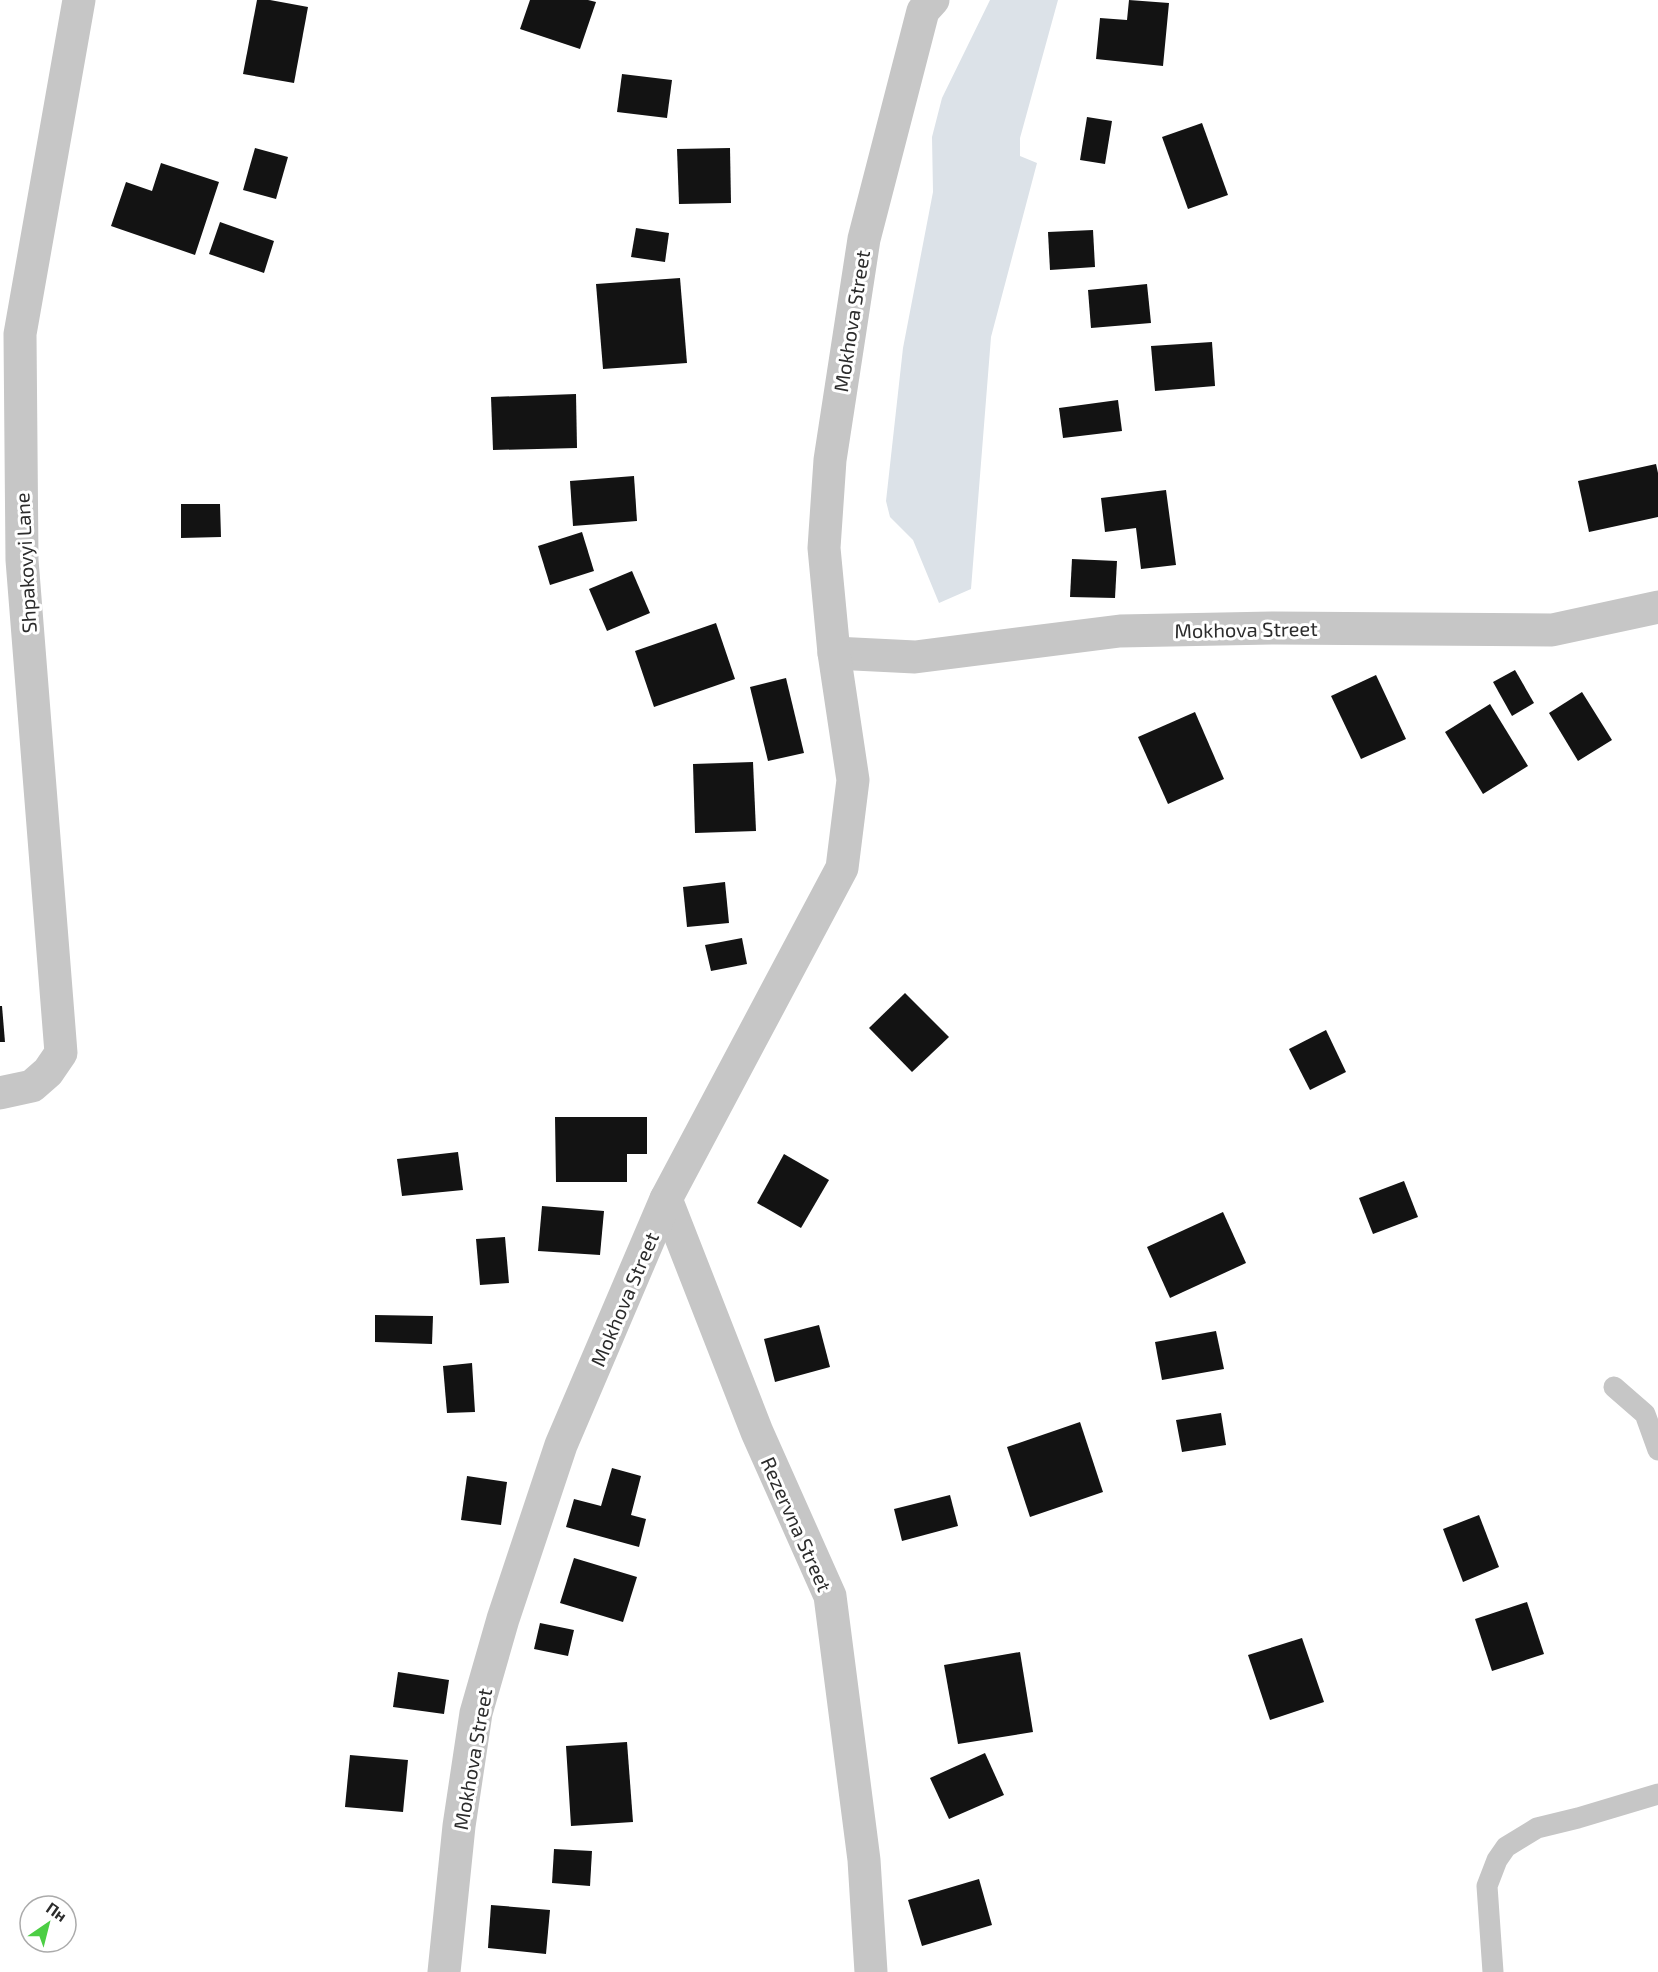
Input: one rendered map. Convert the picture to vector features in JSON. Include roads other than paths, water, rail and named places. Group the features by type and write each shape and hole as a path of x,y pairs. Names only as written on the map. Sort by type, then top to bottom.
{"street":[{"name":"Shpakovyi Lane","path":"0,1093 32,1086 48,1072 61,1053 22,560 20,334 79,0"},
{"name":"Mokhova Street","path":"444,1972 459,1826 476,1713 500,1630 561,1445 666,1199 842,868 853,780 834,653 824,548 830,460 864,239 925,4"},
{"name":"Mokhova Street","path":"834,653 915,657 1120,631 1274,628 1552,630 1658,607"},
{"name":"Rezervna Street","path":"666,1199 757,1432 830,1596 864,1860 872,1972"}],"lane":[{"path":"1614,1387 1645,1414 1658,1450"},
{"path":"1493,1972 1487,1886 1497,1860 1506,1847 1537,1828 1658,1794"}]}
